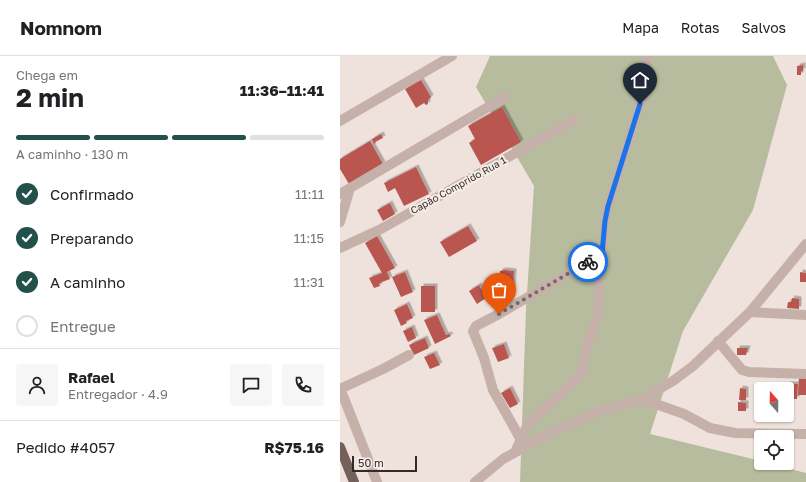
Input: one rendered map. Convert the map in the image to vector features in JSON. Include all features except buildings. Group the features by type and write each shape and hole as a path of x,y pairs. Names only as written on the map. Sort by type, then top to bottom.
{"main road":[{"path":"340,447 354,482"}],"street":[{"path":"340,121 452,56"},
{"path":"515,452 528,424 582,374 586,349 598,314 605,221 608,206 644,90 647,56"},
{"path":"340,194 505,97"},
{"name":"Capão Comprido Rua 1","path":"340,248 388,225 574,120"},
{"path":"340,222 350,188"},
{"path":"475,482 502,459 550,433 600,411 642,399 673,381 693,366 750,312 806,244"},
{"path":"520,440 493,390 484,358 474,331 476,326 602,254"},
{"path":"750,312 806,314"},
{"path":"718,341 742,370 749,372 806,374"},
{"path":"377,482 340,389 409,355"},
{"path":"642,399 684,414 710,428 734,433 806,434"}],"green space":[{"path":"490,56 773,56 787,85 753,210 683,331 650,434 754,459 754,470 794,470 806,473 806,482 520,482 526,309 534,186 476,87"}],"way so far":[{"path":"499,314 588,262"}],"route":[{"path":"588,262 602,254 608,206 640,104"}]}
